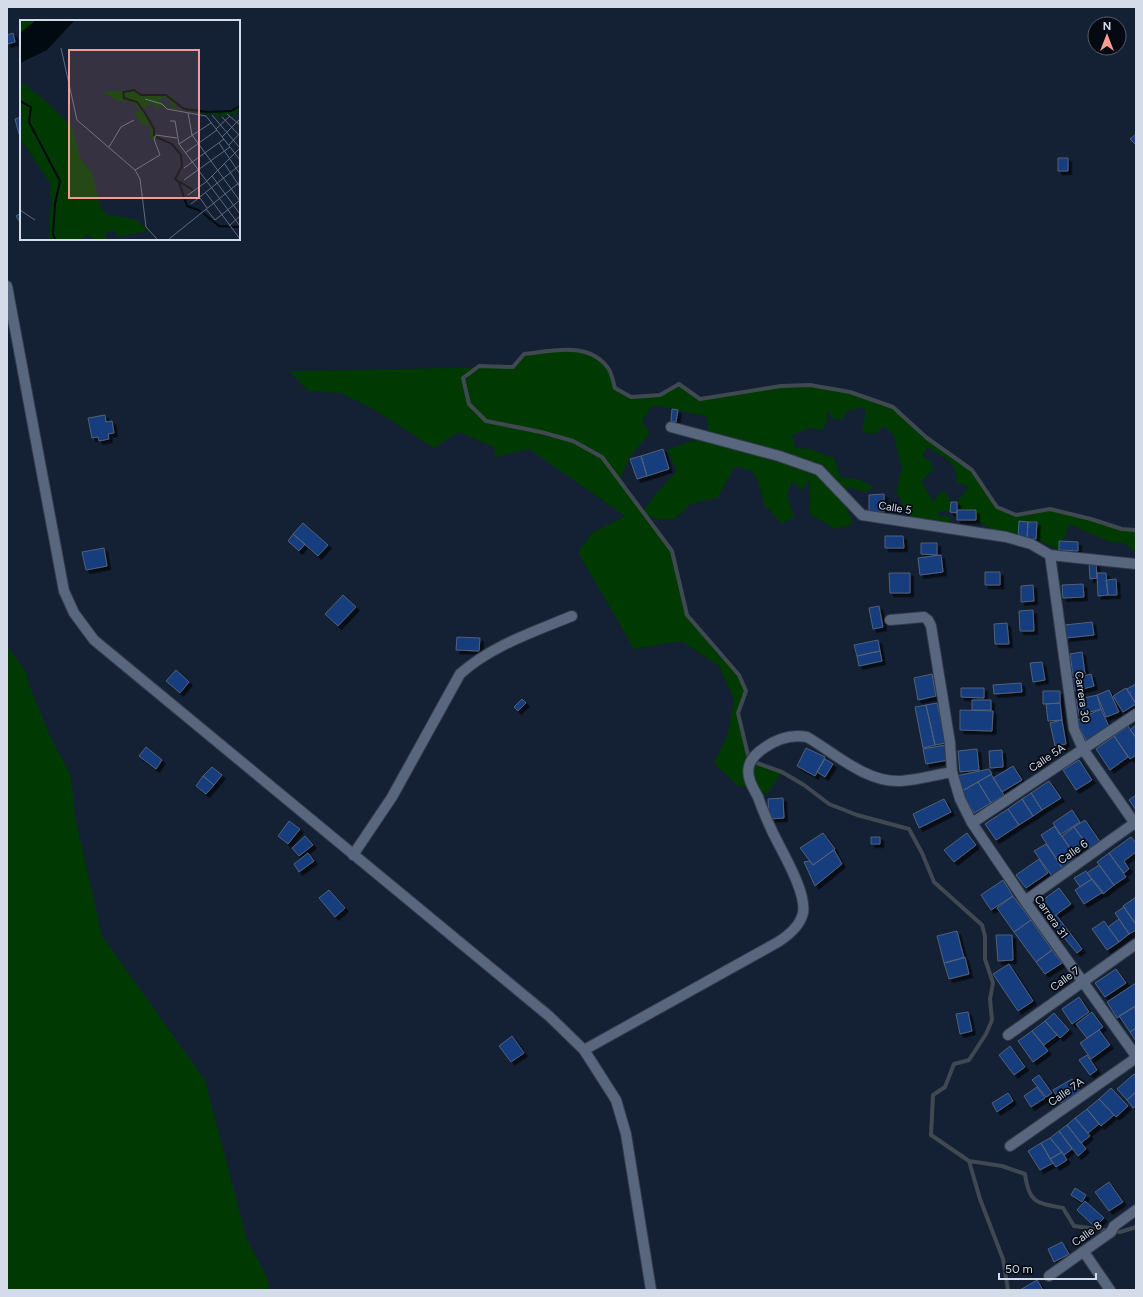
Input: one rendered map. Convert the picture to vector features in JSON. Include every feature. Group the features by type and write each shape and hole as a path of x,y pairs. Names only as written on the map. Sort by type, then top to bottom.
{"street":[{"path":"7,286 64,590 74,613 94,640 549,1016 584,1050 616,1100 626,1134 651,1290"},
{"name":"Calle 5","path":"671,427 779,456 819,470 862,515 1006,537 1031,544 1050,555 1136,564"},
{"name":"Carrera 30","path":"1050,555 1074,729 1083,749 1136,823"},
{"path":"353,855 392,797 460,674 470,665 516,638 572,616"},
{"name":"Carrera 31","path":"890,620 924,617 928,620 931,626 950,743 952,772 956,786 972,823 1025,901 1136,1057"},
{"name":"Calle 5A","path":"972,823 1136,714"},
{"path":"584,1050 789,935 801,919 803,903 794,877 749,778 749,764 754,756 764,748 779,739 798,735 807,737 873,776 889,780 900,781 952,772"},
{"name":"Calle 6","path":"1025,901 1136,823"},
{"name":"Calle 7","path":"1008,1035 1136,944"},
{"name":"Calle 7A","path":"1010,1146 1136,1057"},
{"name":"Calle 8","path":"1049,1276 1084,1252 1136,1210"},
{"path":"1084,1252 1110,1290"}],"green space":[{"path":"570,349 588,354 600,360 604,364 615,388 631,397 660,395 679,384 700,399 781,386 810,385 850,392 893,407 927,438 972,470 997,507 1016,515 1050,509 1091,519 1122,529 1136,530 1136,550 1134,551 1124,543 1110,542 1069,524 1065,538 1059,541 1059,550 1036,539 1036,522 1019,521 1019,534 996,532 976,520 976,510 962,510 957,502 969,487 957,483 955,469 949,461 928,447 922,456 930,461 933,470 921,481 933,503 939,493 945,492 951,502 951,510 938,512 939,516 949,516 951,521 946,524 911,520 896,491 902,469 894,435 884,426 875,434 862,432 866,412 862,407 847,411 842,420 833,418 827,410 827,422 822,430 809,428 792,435 795,448 810,449 834,458 840,477 860,480 874,488 864,492 850,487 842,495 853,524 835,529 810,514 809,484 812,478 801,490 792,481 787,495 794,517 782,524 764,504 758,482 752,471 735,466 718,497 691,504 675,519 655,519 643,513 672,551 687,615 739,675 746,691 738,713 748,755 757,763 782,772 767,794 737,785 714,763 728,734 734,699 719,666 681,641 634,649 578,552 592,533 625,516 529,449 495,457 494,447 459,432 434,448 373,409 341,393 308,391 289,371 513,367 524,354","holes":["652,406 661,406 707,417 709,438 691,441 667,450 677,471 658,491 642,513 620,480 630,456 650,433 642,421"]},
{"path":"7,646 26,672 29,685 50,736 71,776 75,817 102,936 205,1080 247,1240 267,1277 269,1290 7,1290"}],"building":[{"path":"13,33 15,42 7,44 7,35"},
{"path":"20,117 20,134 19,134 15,119"},
{"path":"1136,134 1136,145 1130,139"},
{"path":"1058,158 1068,158 1068,171 1058,171"},
{"path":"20,214 20,222 16,216"},
{"path":"672,409 678,410 676,422 671,421"},
{"path":"105,415 106,422 112,421 114,433 108,434 109,439 99,441 98,437 92,438 88,418"},
{"path":"663,449 669,469 647,476 641,456"},
{"path":"641,456 647,476 637,479 630,459"},
{"path":"884,494 884,512 869,512 869,495"},
{"path":"951,502 957,502 957,513 950,512"},
{"path":"957,510 976,510 976,520 957,520"},
{"path":"1019,521 1028,522 1027,538 1018,538"},
{"path":"1028,522 1037,522 1036,539 1027,538"},
{"path":"303,523 328,545 318,556 293,534"},
{"path":"293,534 305,544 299,551 288,541"},
{"path":"885,536 903,536 904,548 885,548"},
{"path":"1059,541 1078,542 1078,551 1059,550"},
{"path":"921,543 937,543 937,555 921,554"},
{"path":"104,548 107,566 86,570 82,552"},
{"path":"941,555 943,572 920,575 918,558"},
{"path":"1096,562 1097,578 1090,579 1089,563"},
{"path":"985,572 1000,572 1000,585 985,585"},
{"path":"889,573 910,573 910,593 890,593"},
{"path":"1097,573 1106,573 1108,595 1098,596"},
{"path":"1116,579 1117,595 1108,595 1106,580"},
{"path":"1083,584 1084,597 1063,598 1062,585"},
{"path":"1033,585 1034,601 1021,602 1021,586"},
{"path":"343,595 356,607 338,626 325,614"},
{"path":"879,606 883,627 873,629 869,608"},
{"path":"1033,610 1034,631 1020,631 1019,611"},
{"path":"1092,622 1094,635 1066,638 1065,625"},
{"path":"1007,623 1009,644 995,644 994,624"},
{"path":"457,637 480,638 479,651 456,650"},
{"path":"878,640 880,651 857,656 854,645"},
{"path":"880,651 882,661 859,666 857,656"},
{"path":"1082,652 1085,674 1073,676 1070,654"},
{"path":"1042,662 1045,680 1033,682 1030,663"},
{"path":"176,670 189,682 180,693 166,681"},
{"path":"932,674 936,696 918,700 914,678"},
{"path":"1091,674 1094,686 1075,691 1072,679"},
{"path":"1021,683 1022,692 994,694 993,685"},
{"path":"1136,684 1136,704 1127,689"},
{"path":"961,688 984,688 984,698 961,697"},
{"path":"1126,688 1136,704 1123,712 1113,696"},
{"path":"1109,690 1119,712 1106,717 1097,695"},
{"path":"1043,691 1060,691 1060,703 1043,704"},
{"path":"1097,695 1101,709 1079,715 1076,700"},
{"path":"522,699 526,703 518,711 514,707"},
{"path":"972,700 991,700 991,710 972,710"},
{"path":"937,703 946,743 935,745 926,705"},
{"path":"1060,703 1062,720 1048,721 1046,704"},
{"path":"926,705 935,745 923,748 915,707"},
{"path":"1101,709 1110,729 1086,740 1076,721"},
{"path":"960,710 993,711 992,731 960,730"},
{"path":"1062,720 1066,744 1055,746 1050,723"},
{"path":"1136,725 1136,737 1130,730"},
{"path":"1128,726 1136,738 1136,755 1130,759 1114,736"},
{"path":"1114,736 1128,757 1110,770 1096,749"},
{"path":"946,745 948,760 926,764 923,749"},
{"path":"146,747 162,760 156,769 139,756"},
{"path":"806,748 825,757 815,776 797,766"},
{"path":"977,749 979,770 960,772 958,751"},
{"path":"1002,750 1003,767 990,768 989,751"},
{"path":"825,759 833,764 825,777 817,772"},
{"path":"1079,760 1092,780 1076,790 1063,770"},
{"path":"1013,766 1022,780 1002,792 993,778"},
{"path":"212,767 222,775 214,785 203,776"},
{"path":"989,769 992,774 960,792 956,776"},
{"path":"991,774 1004,795 991,803 978,782"},
{"path":"203,776 214,785 206,794 196,786"},
{"path":"1049,781 1061,798 1042,810 1031,793"},
{"path":"978,782 991,803 974,813 961,792"},
{"path":"1031,793 1042,810 1033,816 1022,799"},
{"path":"1136,795 1136,810 1129,800"},
{"path":"783,798 784,818 769,819 768,799"},
{"path":"944,799 951,812 919,828 913,814"},
{"path":"1022,799 1033,816 1019,825 1008,809"},
{"path":"1008,809 1019,825 996,840 985,824"},
{"path":"1072,810 1080,822 1060,835 1053,823"},
{"path":"1085,820 1101,843 1091,850 1074,827"},
{"path":"289,821 300,829 288,844 278,836"},
{"path":"1055,826 1077,859 1063,869 1041,835"},
{"path":"1074,827 1087,845 1074,854 1062,836"},
{"path":"823,833 835,849 813,865 800,848"},
{"path":"967,833 976,845 954,862 944,850"},
{"path":"305,836 313,845 299,856 292,848"},
{"path":"871,837 880,837 880,844 871,844"},
{"path":"1131,837 1136,843 1136,852 1124,861 1129,869 1124,873 1109,853"},
{"path":"1046,844 1063,869 1052,876 1034,851"},
{"path":"834,850 842,864 815,886 804,862 809,861 813,865"},
{"path":"308,853 314,861 299,872 294,864"},
{"path":"1109,853 1126,877 1114,885 1097,862"},
{"path":"1039,859 1048,873 1026,888 1016,875"},
{"path":"1099,865 1114,885 1103,894 1087,873"},
{"path":"1086,871 1092,879 1080,887 1074,878"},
{"path":"1092,879 1103,892 1084,904 1075,890"},
{"path":"1003,880 1013,896 991,910 981,895"},
{"path":"1059,888 1071,904 1050,919 1039,903"},
{"path":"329,890 345,908 335,917 319,898"},
{"path":"1013,896 1031,920 1014,932 997,908"},
{"path":"1136,897 1136,925 1123,906"},
{"path":"1124,907 1136,924 1136,930 1129,934 1115,913"},
{"path":"1056,915 1067,929 1061,934 1050,919"},
{"path":"1119,919 1129,934 1119,942 1108,927"},
{"path":"1031,920 1052,950 1036,962 1014,932"},
{"path":"1104,921 1119,942 1107,950 1092,929"},
{"path":"1067,929 1082,949 1077,953 1061,934"},
{"path":"957,931 964,958 944,963 937,936"},
{"path":"996,935 1012,935 1013,960 998,961"},
{"path":"1052,950 1062,963 1045,974 1036,962"},
{"path":"965,957 969,974 949,979 944,963"},
{"path":"1009,964 1033,1001 1018,1011 993,974"},
{"path":"1116,969 1126,983 1105,997 1095,983"},
{"path":"1136,983 1136,1006 1117,1018 1107,1002"},
{"path":"1079,997 1089,1012 1072,1024 1062,1009"},
{"path":"1135,1006 1136,1028 1130,1032 1119,1016"},
{"path":"968,1012 972,1031 960,1034 956,1014"},
{"path":"1092,1012 1103,1027 1087,1038 1076,1024"},
{"path":"1054,1013 1069,1030 1060,1038 1045,1021"},
{"path":"1045,1021 1057,1035 1044,1045 1032,1031"},
{"path":"1136,1028 1136,1041 1130,1032"},
{"path":"1099,1030 1110,1045 1091,1059 1080,1043"},
{"path":"1032,1031 1048,1051 1033,1062 1018,1041"},
{"path":"512,1036 524,1053 511,1062 499,1046"},
{"path":"1010,1046 1025,1067 1014,1075 999,1055"},
{"path":"1087,1055 1097,1070 1090,1075 1079,1060"},
{"path":"1134,1074 1136,1076 1136,1092 1127,1100 1117,1089"},
{"path":"1039,1075 1052,1093 1046,1097 1032,1080"},
{"path":"1072,1079 1080,1091 1061,1103 1053,1090"},
{"path":"1037,1087 1045,1098 1031,1107 1024,1096"},
{"path":"1111,1088 1128,1106 1116,1117 1099,1099"},
{"path":"1136,1092 1136,1106 1133,1108 1127,1100"},
{"path":"1008,1093 1013,1101 997,1112 992,1103"},
{"path":"1099,1099 1114,1115 1101,1126 1087,1109"},
{"path":"1087,1109 1099,1124 1088,1133 1075,1118"},
{"path":"1075,1118 1090,1136 1081,1143 1067,1125"},
{"path":"1067,1125 1086,1149 1078,1156 1059,1131"},
{"path":"1059,1131 1072,1149 1064,1155 1050,1138"},
{"path":"1050,1138 1062,1152 1050,1159 1041,1143"},
{"path":"1041,1143 1053,1163 1040,1170 1028,1151"},
{"path":"1062,1152 1067,1160 1056,1167 1050,1159"},
{"path":"1109,1182 1123,1202 1109,1211 1095,1192"},
{"path":"1075,1188 1086,1195 1082,1202 1071,1195"},
{"path":"1085,1201 1104,1218 1095,1227 1077,1210"},
{"path":"1062,1242 1069,1254 1054,1262 1048,1249"},
{"path":"1037,1280 1043,1290 1020,1290"}],"waterway":[{"path":"748,755 738,713 746,691 739,675 687,615 672,551 602,457 573,441 541,432 486,421 469,404 463,378 479,366 513,367 524,354 569,350 591,354 600,360 608,368 615,388 631,397 660,395 679,384 700,399 781,386 810,385 850,392 893,407 927,438 972,470 997,507 1016,515 1050,509 1091,519 1122,529 1136,530"},
{"path":"757,763 782,772 804,785 829,804 857,815 909,829 922,853 934,882 982,925 985,936 985,959 993,983 990,999 992,1020 986,1034 969,1060 954,1064 945,1087 933,1095 931,1135 969,1161 980,1199 1003,1259 1008,1290"},
{"path":"969,1161 1002,1166 1025,1174 1029,1191 1035,1200 1046,1205 1063,1208 1074,1226 1120,1232 1136,1227"}]}
